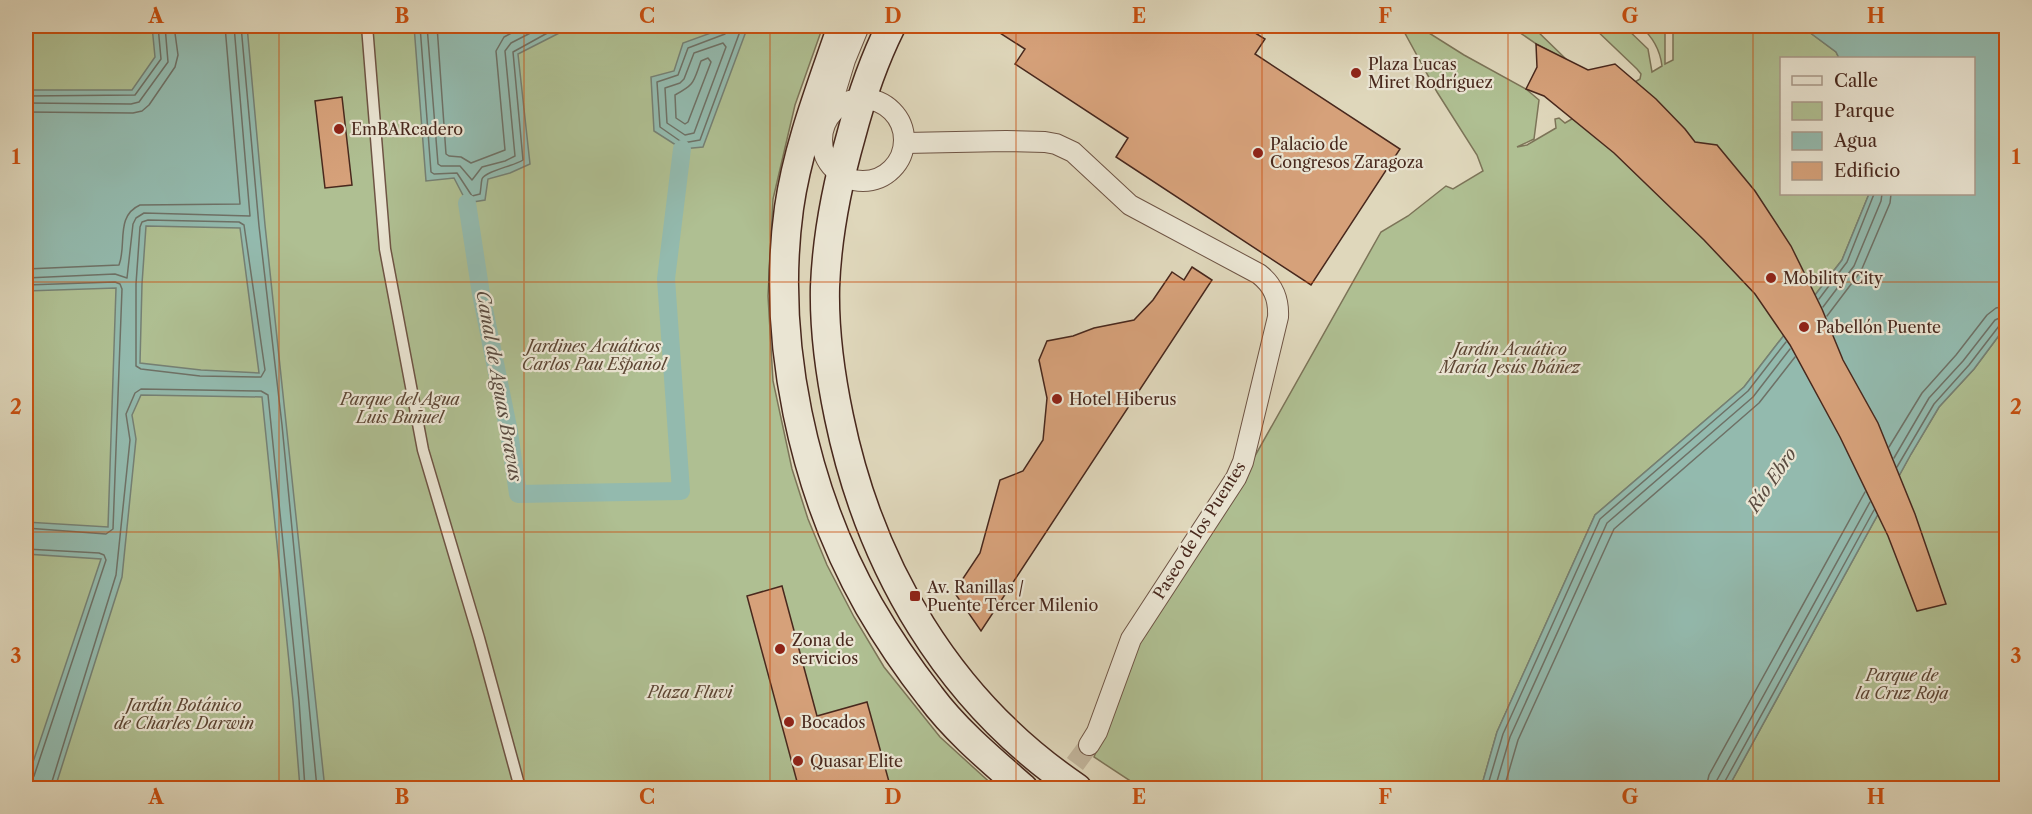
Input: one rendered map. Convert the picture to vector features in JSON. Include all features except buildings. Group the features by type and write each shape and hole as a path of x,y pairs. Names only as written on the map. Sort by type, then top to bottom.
{"main road":[{"path":"842,26 833,113 840,174 829,230 825,288 830,372 846,453 882,554 907,603 930,640 957,676 1018,741 1077,789"},
{"path":"891,26 833,113 789,208 784,284 786,329 797,411 807,453 842,553 869,606 931,698 985,756 1023,789"}],"street":[{"path":"833,113 879,101 893,111 904,131 905,143 899,161 886,174 866,181 840,174 828,162 824,153 822,142 833,113 845,60 859,26"},
{"name":"Paseo de los Puentes","path":"905,143 1006,141 1056,144 1073,152 1130,206 1258,274 1270,284 1277,300 1278,316 1243,462 1236,478 1131,639 1097,732 1089,745"}],"lane":[{"path":"367,26 387,260 423,450 479,638 520,789"}],"green space":[{"name":"Parque del Agua Luis Buñuel","path":"26,26 823,26 795,105 773,199 768,296 773,381 792,469 808,519 827,565 884,667 940,737 996,788 26,788"},
{"name":"Jardín Acuático María Jesús Ibáñez","path":"1401,26 1418,26 1464,55 1526,89 1539,100 1534,139 1517,147 1527,145 1556,128 1555,119 1559,118 1565,123 1640,79 1641,74 1637,69 1592,26 1624,26 1648,49 1652,72 1662,66 1660,54 1649,34 1640,26 1665,26 1665,64 1673,60 1673,26 1801,26 1836,52 1838,57 1780,57 1780,195 1869,195 1842,260 1744,387 1595,515 1497,732 1481,788 1141,788 1094,757 1136,646 1229,502 1381,232 1408,216 1446,186 1453,189 1483,171 1477,155 1437,92"},
{"path":"1510,26 1532,26 1568,61 1538,45"},
{"name":"Parque de la Cruz Roja","path":"2006,326 2006,788 1728,788 1939,407 1974,369"}],"water":[{"path":"152,26 247,26 265,225 324,780 323,788 300,788 262,397 141,395 132,415 136,439 122,577 55,788 26,788 101,559 26,554 26,522 108,527 116,288 26,291 26,90 132,90 155,57","holes":["146,226 240,228 259,373 201,370 140,363"]},
{"path":"414,26 573,26 518,54 530,164 488,179 485,200 467,203 454,178 426,181"},
{"path":"730,26 748,26 703,147 682,149 654,131 651,77 674,71 683,43"},
{"name":"Río Ebro","path":"1801,26 2006,26 2006,326 1974,369 1939,407 1728,788 1481,788 1497,732 1595,515 1744,387 1842,260 1869,195 1975,195 1975,57 1838,57 1836,52"}],"waterway":[{"name":"Canal de Aguas Bravas","path":"467,203 481,294 509,432 518,494 681,491 666,279 682,149"}],"tunnel":[{"path":"1057,788 1089,745"}],"place":[{"name":"Plaza Lucas Miret Rodríguez","path":"1356,73"},
{"name":"EmBARcadero","path":"339,129"},
{"name":"Palacio de Congresos Zaragoza","path":"1258,153"},
{"name":"Mobility City","path":"1771,278"},
{"name":"Pabellón Puente","path":"1804,327"},
{"name":"Hotel Hiberus","path":"1057,399"},
{"name":"Av. Ranillas / Puente Tercer Milenio","path":"915,596"},
{"name":"Zona de servicios","path":"780,649"},
{"name":"Bocados","path":"789,722"},
{"name":"Quasar Elite","path":"798,761"}],"park label":[{"name":"Jardines Acuáticos Carlos Pau Español","path":"594,355"},
{"name":"Plaza Fluvi","path":"690,692"},
{"name":"Jardín Botánico de Charles Darwin","path":"184,714"}]}
